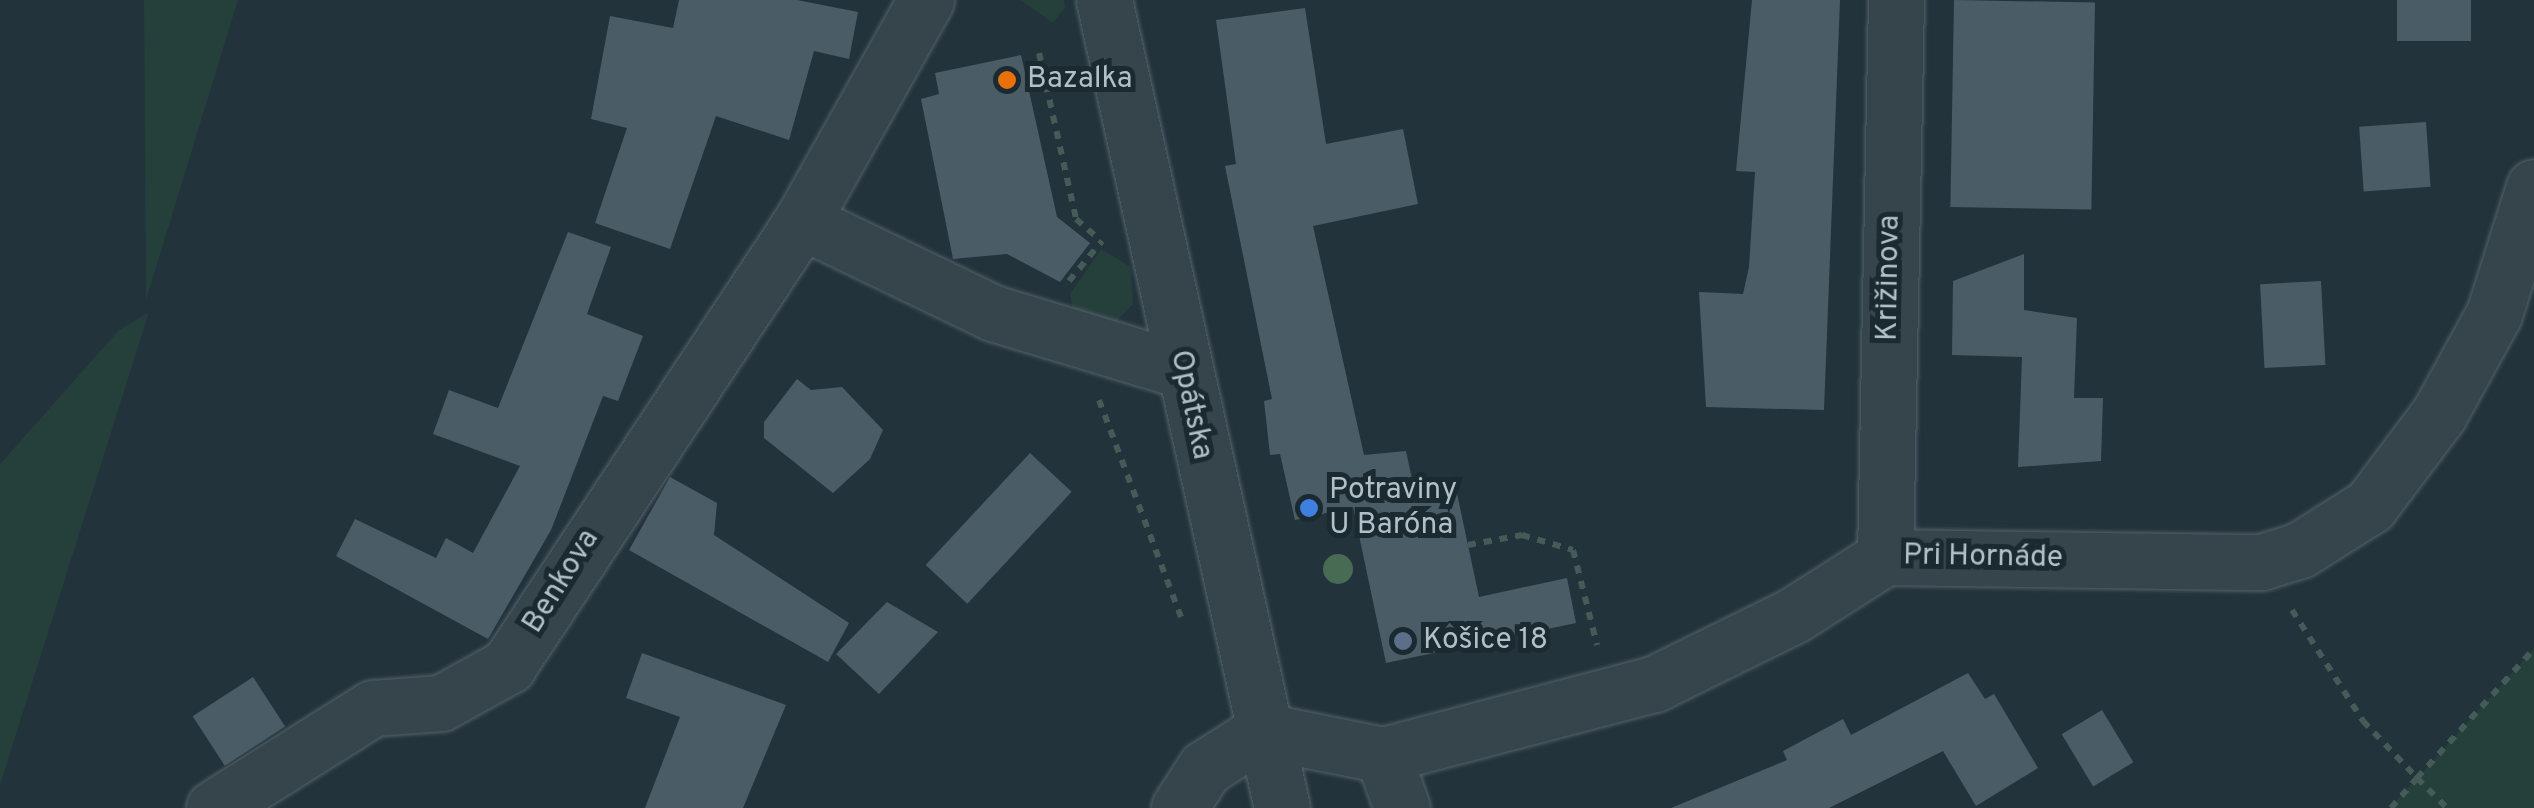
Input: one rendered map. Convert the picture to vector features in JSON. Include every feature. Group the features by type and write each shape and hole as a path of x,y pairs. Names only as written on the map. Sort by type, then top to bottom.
{"street":[{"name":"Benkova","path":"214,808 373,708 441,704 508,666 802,222 926,0"},
{"name":"Opátska","path":"1104,0 1182,370 1282,808"},
{"name":"Križinova","path":"1885,556 1896,0"},
{"name":"Pri Hornáde","path":"1263,731 1384,755 1654,684 1794,615 1885,556 2261,562 2340,531 2401,472 2494,314 2534,187"},
{"path":"802,222 992,314 1182,370"},
{"path":"1179,808 1206,768 1263,731"},
{"path":"1384,755 1402,808"}],"path":[{"path":"1039,53 1076,219 1098,238"},
{"path":"1468,545 1522,535 1573,550 1609,695"},
{"path":"2261,562 2364,721 2447,808"},
{"path":"2391,808 2534,649"}],"green space":[{"path":"144,0 238,0 146,300"},
{"path":"1020,0 1064,0 1065,8 1053,23"},
{"path":"1101,249 1131,267 1133,304 1114,324 1074,317 1070,294"},
{"path":"149,312 0,785 0,464 119,330"},
{"path":"2534,649 2534,808 2389,808 2417,778"}],"building":[{"path":"679,0 797,0 858,12 849,59 814,51 789,140 716,116 670,249 595,223 627,128 591,119 610,16 673,28"},
{"path":"1752,0 1840,0 1824,410 1706,407 1699,292 1743,294 1749,267 1755,172 1736,171"},
{"path":"1954,0 2095,2 2091,209 1950,207"},
{"path":"2397,0 2471,0 2471,41 2397,41"},
{"path":"1305,8 1326,144 1403,129 1418,204 1313,226 1364,455 1406,451 1415,493 1455,484 1479,597 1567,578 1576,623 1386,663 1353,507 1295,520 1280,454 1270,455 1264,401 1272,399 1225,166 1236,164 1216,20"},
{"path":"1021,55 1057,217 1090,243 1060,282 1007,254 953,259 921,99 939,94 935,73"},
{"path":"2426,122 2431,187 2364,192 2359,127"},
{"path":"568,232 611,247 587,314 643,336 618,401 603,396 551,530 488,639 336,556 355,519 436,558 446,538 473,553 520,466 433,434 449,390 498,408"},
{"path":"2024,254 2024,310 2077,318 2074,398 2103,398 2101,461 2018,467 2022,357 1952,355 1953,281"},
{"path":"2321,281 2325,365 2264,368 2260,284"},
{"path":"797,379 811,390 842,387 883,430 870,459 833,493 764,438 764,422"},
{"path":"1030,453 1072,492 967,604 926,565"},
{"path":"670,477 717,503 714,535 849,623 828,662 629,550"},
{"path":"887,602 938,632 879,694 836,654"},
{"path":"642,653 786,705 743,808 645,808 680,717 626,698"},
{"path":"1968,673 1985,699 1994,694 2038,768 1976,806 1943,751 1829,808 1671,808 1787,760 1783,751 1843,719 1851,735"},
{"path":"253,677 285,726 225,766 193,716"},
{"path":"2102,710 2133,762 2093,786 2062,734"}],"place":[{"name":"Bazalka","path":"1007,80"},
{"name":"Potraviny U Baróna","path":"1309,508"},
{"name":"Košice 18","path":"1403,641"}]}
